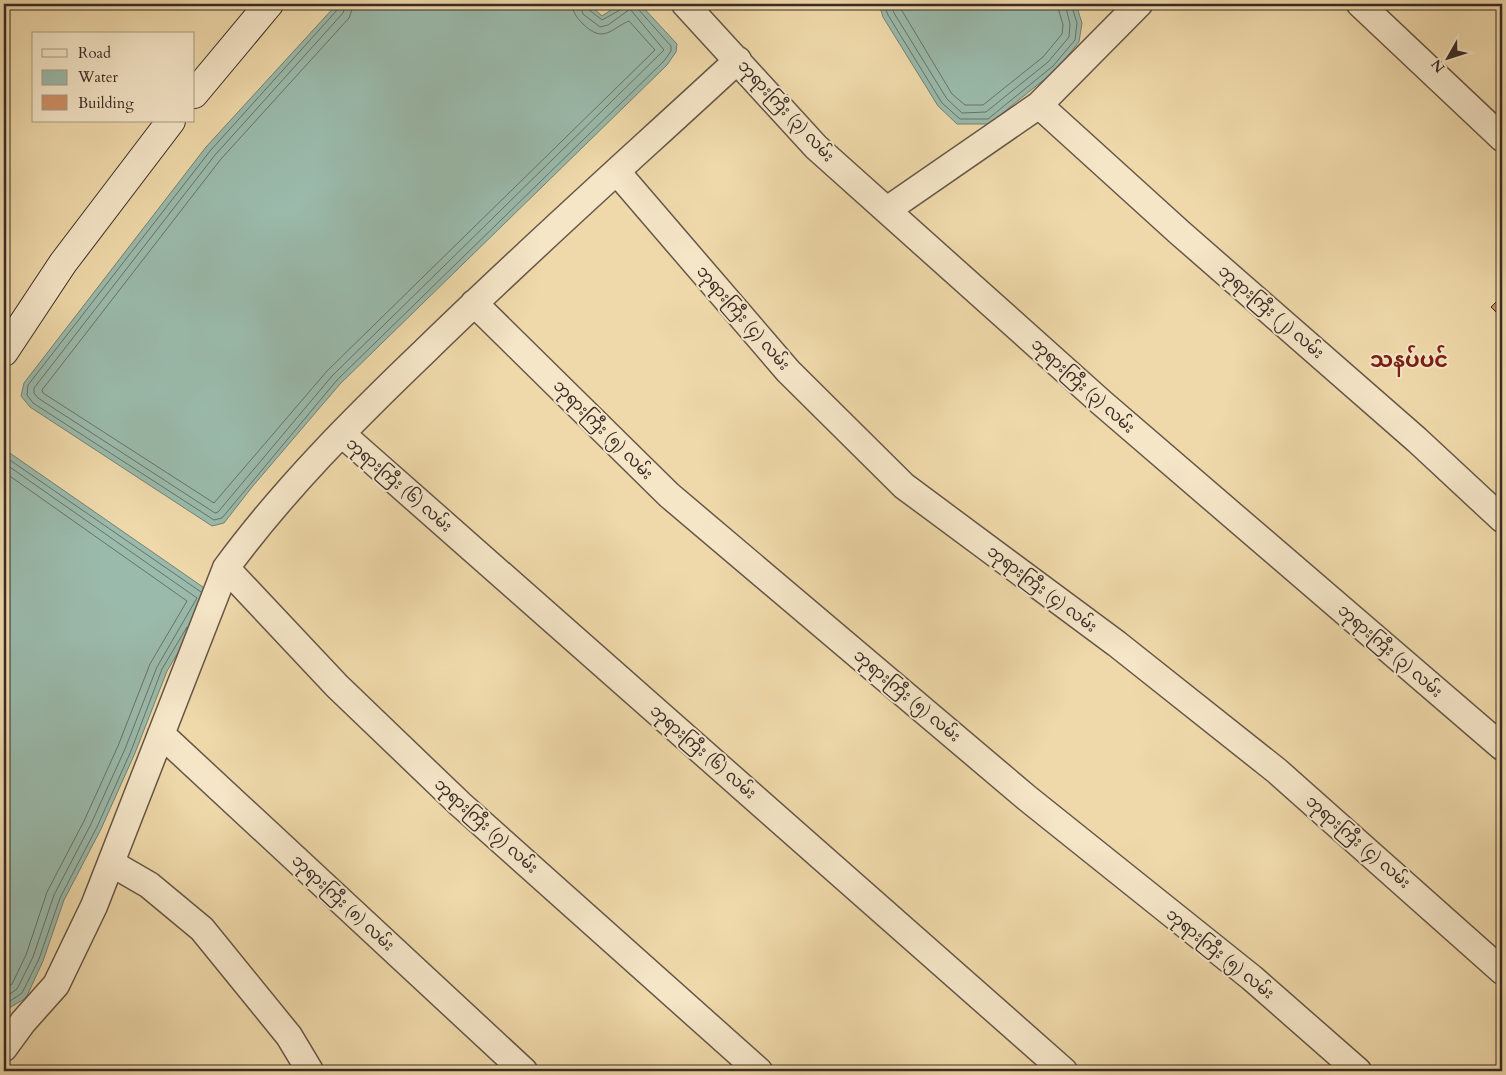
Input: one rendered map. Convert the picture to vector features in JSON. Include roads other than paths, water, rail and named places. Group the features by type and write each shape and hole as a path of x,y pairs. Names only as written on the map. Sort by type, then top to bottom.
{"main road":[{"path":"195,93 270,4"},
{"path":"4,352 63,263 171,122"}],"street":[{"name":"ဘုရားကြီး (၃) လမ်း","path":"685,4 816,147 1102,403 1502,747"},
{"path":"886,210 1039,105 1139,4"},
{"path":"1360,4 1502,138"},
{"path":"4,1048 23,1022 56,984 94,906 226,568 258,524 342,434 474,302 738,60"},
{"name":"ဘုရားကြီး (၂) လမ်း","path":"1039,105 1179,232 1418,440 1502,519"},
{"name":"ဘုရားကြီး (၄) လမ်း","path":"617,172 788,371 904,486 1117,644 1277,771 1502,971"},
{"name":"ဘုရားကြီး (၅) လမ်း","path":"474,302 669,495 1027,798 1252,978 1358,1071"},
{"name":"ဘုရားကြီး (၆) လမ်း","path":"342,434 1064,1071"},
{"name":"ဘုရားကြီး (၇) လမ်း","path":"226,568 338,686 460,804 759,1071"},
{"name":"ဘုရားကြီး (၈) လမ်း","path":"161,734 524,1071"},
{"path":"111,862 149,885 202,929 289,1036 310,1071"}],"water":[{"path":"337,4 589,4 602,16 620,4 640,4 677,44 676,52 667,65 340,384 252,487 224,523 212,526 30,407 21,396 24,383 206,147"},
{"path":"879,4 1076,4 1082,23 1079,42 1056,70 989,124 957,124 938,106 883,17"},
{"path":"4,449 213,594 167,671 135,753 101,829 64,900 43,961 26,998 4,1011"}],"district":[{"name":"သနပ်ပင်","path":"1409,360"}]}
